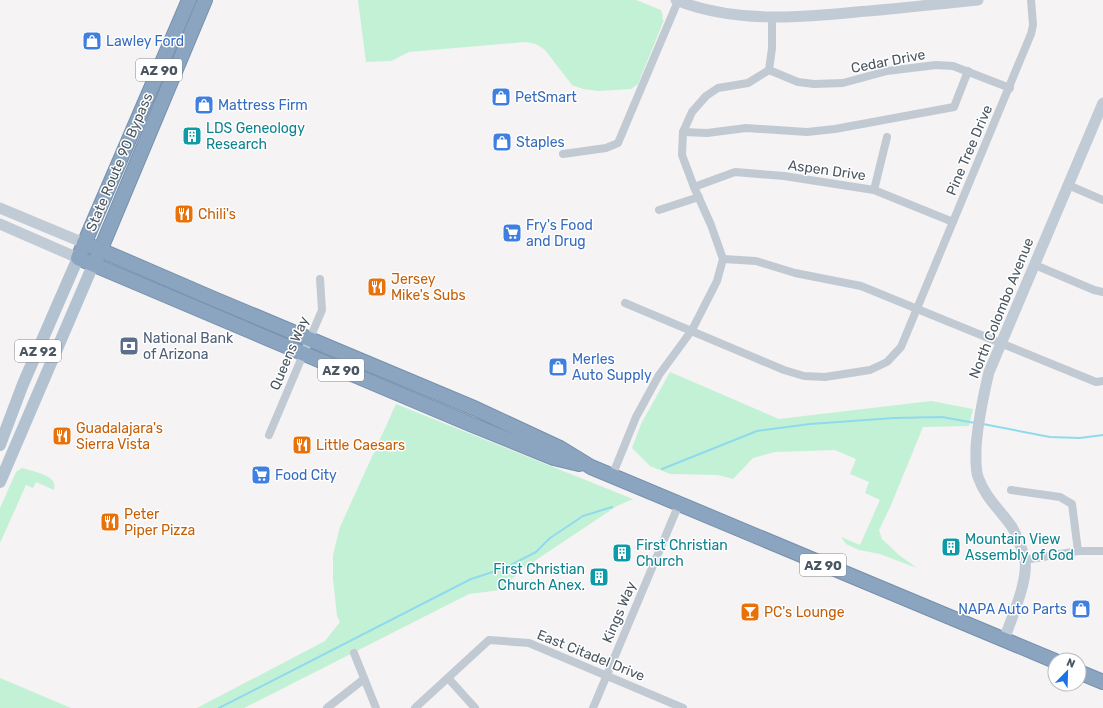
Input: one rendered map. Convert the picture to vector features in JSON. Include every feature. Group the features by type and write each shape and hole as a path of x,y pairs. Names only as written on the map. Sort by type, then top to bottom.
{"highway":[{"name":"State Route 90 Bypass","path":"78,258 190,0"},
{"name":"State Route 90 Bypass","path":"100,249 205,0"},
{"name":"AZ 90","path":"84,243 476,409 560,448 591,467 1047,658"},
{"name":"AZ 92","path":"94,265 100,249"},
{"name":"AZ 90","path":"78,258 303,354 554,458 591,467"},
{"path":"1087,675 1103,682"}],"main road":[{"name":"AZ 92","path":"0,445 23,384 78,258"},
{"name":"AZ 92","path":"0,482 94,265"}],"street":[{"path":"563,154 606,148 618,143 677,1 708,10 741,15 806,17 978,0"},
{"name":"Pine Tree Drive","path":"692,330 784,370 804,376 825,377 870,370 887,362 901,347 1032,34 1033,25 1031,0"},
{"path":"612,476 636,417 659,375 692,330 717,281 723,259 712,225 694,187 682,155 683,132 692,112 706,96 718,88 748,83 769,70 772,48 772,17"},
{"name":"Cedar Drive","path":"769,70 798,82 814,84 842,82 887,71 936,65 953,66 1010,88"},
{"path":"683,132 707,133 746,128 807,132 835,129 954,107 968,71"},
{"name":"North Colombo Avenue","path":"1004,640 1020,597 1024,578 1025,560 1012,528 986,494 978,475 976,457 981,402 989,372 1103,103"},
{"path":"874,190 887,137"},
{"name":"Aspen Drive","path":"694,187 735,172 784,176 874,190 953,222"},
{"path":"1068,186 1103,200"},
{"path":"659,210 699,197"},
{"path":"0,208 84,243"},
{"path":"0,224 78,258"},
{"path":"723,259 756,261 795,273 861,286 1096,382 1103,381"},
{"path":"1035,265 1094,290 1103,292"},
{"name":"Queens Way","path":"269,435 322,310 320,279"},
{"path":"625,303 692,330"},
{"path":"1011,490 1060,497 1072,504 1078,551"},
{"name":"Kings Way","path":"593,708 679,504"},
{"path":"1025,560 1078,551 1103,551"},
{"name":"East Citadel Drive","path":"415,708 489,640 529,643 683,708"},
{"path":"354,653 376,708"},
{"path":"448,678 475,708"},
{"path":"327,708 364,679"}],"green space":[{"path":"358,0 636,0 661,10 663,16 662,19 664,20 638,84 631,89 598,91 583,89 572,85 545,50 536,44 526,42 409,52 391,61 366,62"},
{"path":"670,372 779,419 931,401 973,409 969,426 923,427 891,505 879,530 882,539 899,555 917,568 880,554 859,550 846,544 841,537 860,545 880,500 865,493 869,482 850,474 856,459 835,450 775,452 753,458 733,479 718,475 670,474 650,466 632,448 641,424"},
{"path":"396,404 633,499 617,506 521,570 501,590 469,594 244,708 197,708 325,641 340,622 337,616 333,579 333,555 340,527"},
{"path":"22,468 38,472 50,478 54,482 54,490 36,482 33,488 26,485 0,543 0,508 16,472"},
{"path":"0,678 71,708 0,708"}],"waterway":[{"path":"662,469 757,431 810,424 894,418 942,417 975,423"},
{"path":"983,424 1050,437 1080,438 1103,435"},
{"path":"219,708 471,579 505,568 536,552 550,538 583,516 612,507"}],"place":[{"name":"Lawley Ford","path":"92,41"},
{"name":"PetSmart","path":"501,97"},
{"name":"Mattress Firm","path":"204,105"},
{"name":"LDS Geneology Research","path":"192,136"},
{"name":"Staples","path":"502,142"},
{"name":"Chili's","path":"184,214"},
{"name":"Fry's Food and Drug","path":"512,233"},
{"name":"Jersey Mike's Subs","path":"377,287"},
{"name":"National Bank of Arizona","path":"129,346"},
{"name":"Merles Auto Supply","path":"558,367"},
{"name":"Guadalajara's Sierra Vista","path":"62,436"},
{"name":"Little Caesars","path":"302,445"},
{"name":"Food City","path":"261,475"},
{"name":"Peter Piper Pizza","path":"110,522"},
{"name":"Mountain View Assembly of God","path":"951,547"},
{"name":"First Christian Church","path":"622,553"},
{"name":"First Christian Church Anex.","path":"599,577"},
{"name":"NAPA Auto Parts","path":"1081,609"},
{"name":"PC's Lounge","path":"750,612"}]}
